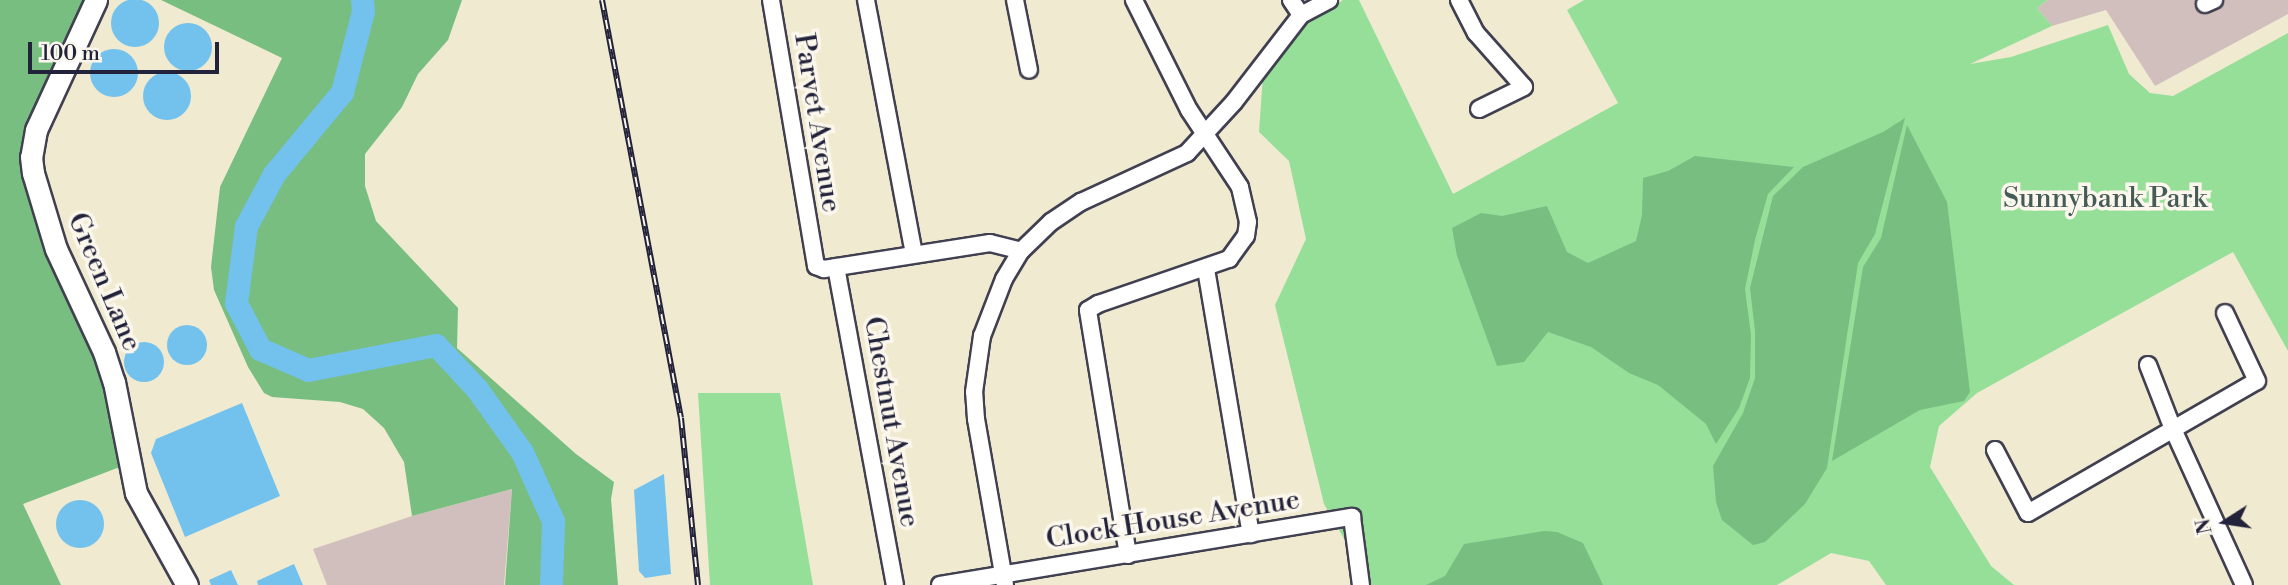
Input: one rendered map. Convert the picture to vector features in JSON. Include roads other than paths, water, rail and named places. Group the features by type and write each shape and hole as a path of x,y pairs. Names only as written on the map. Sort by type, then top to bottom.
{"street":[{"name":"Green Lane","path":"96,0 36,130 32,142 32,165 57,249 104,352 114,382 136,493 187,585"},
{"name":"Parvet Avenue","path":"771,0 812,255 819,268 836,267"},
{"path":"866,0 914,254"},
{"path":"1015,0 1029,70"},
{"path":"1128,555 1088,310 1098,304 1229,259 1246,236 1248,222 1240,187 1189,110 1134,0"},
{"path":"1291,0 1301,15"},
{"path":"940,585 1004,580 976,419 974,392 982,336 994,299 1021,251 1051,222 1081,202 1187,153 1206,135 1301,15 1329,0"},
{"path":"1459,0 1476,33 1524,87 1479,109"},
{"path":"836,267 990,243 1021,251"},
{"name":"Chestnut Avenue","path":"836,267 895,585"},
{"path":"1206,269 1251,534"},
{"path":"1995,450 2028,513 2257,381 2224,313"},
{"path":"2148,365 2173,429 2244,585"},
{"name":"Clock House Avenue","path":"1004,580 1128,555 1352,517 1361,585"}],"water":[{"path":"135,-1 152,6 159,23 152,40 135,47 118,40 111,23 118,6"},
{"path":"188,23 205,30 212,47 205,64 188,71 171,64 164,47 171,30"},
{"path":"114,49 131,56 138,73 131,90 114,97 97,90 90,73 97,56"},
{"path":"167,72 184,79 191,96 184,113 167,120 150,113 143,96 150,79"},
{"path":"187,325 195,326 201,331 206,337 206,353 201,359 195,364 187,365 179,364 173,359 168,353 167,345 168,337 173,331 179,326"},
{"path":"144,342 152,343 158,348 163,354 163,370 158,376 152,381 144,382 136,381 130,376 125,370 124,362 125,354 130,348 136,343"},
{"path":"242,403 280,496 185,537 151,453 156,439"},
{"path":"664,474 671,574 645,578 639,571 634,490"},
{"path":"80,500 97,507 104,524 97,541 80,548 63,541 56,524 63,507"},
{"path":"294,564 303,585 258,585 257,581"},
{"path":"231,570 238,585 211,585 209,580"}],"waterway":[{"path":"362,0 363,11 342,92 274,174 246,226 236,303 260,349 308,370 436,345 477,389 522,452 553,521 551,585"}],"railway":[{"path":"602,0 681,418 698,585"}],"park label":[{"name":"Sunnybank Park","path":"2105,199"}]}
